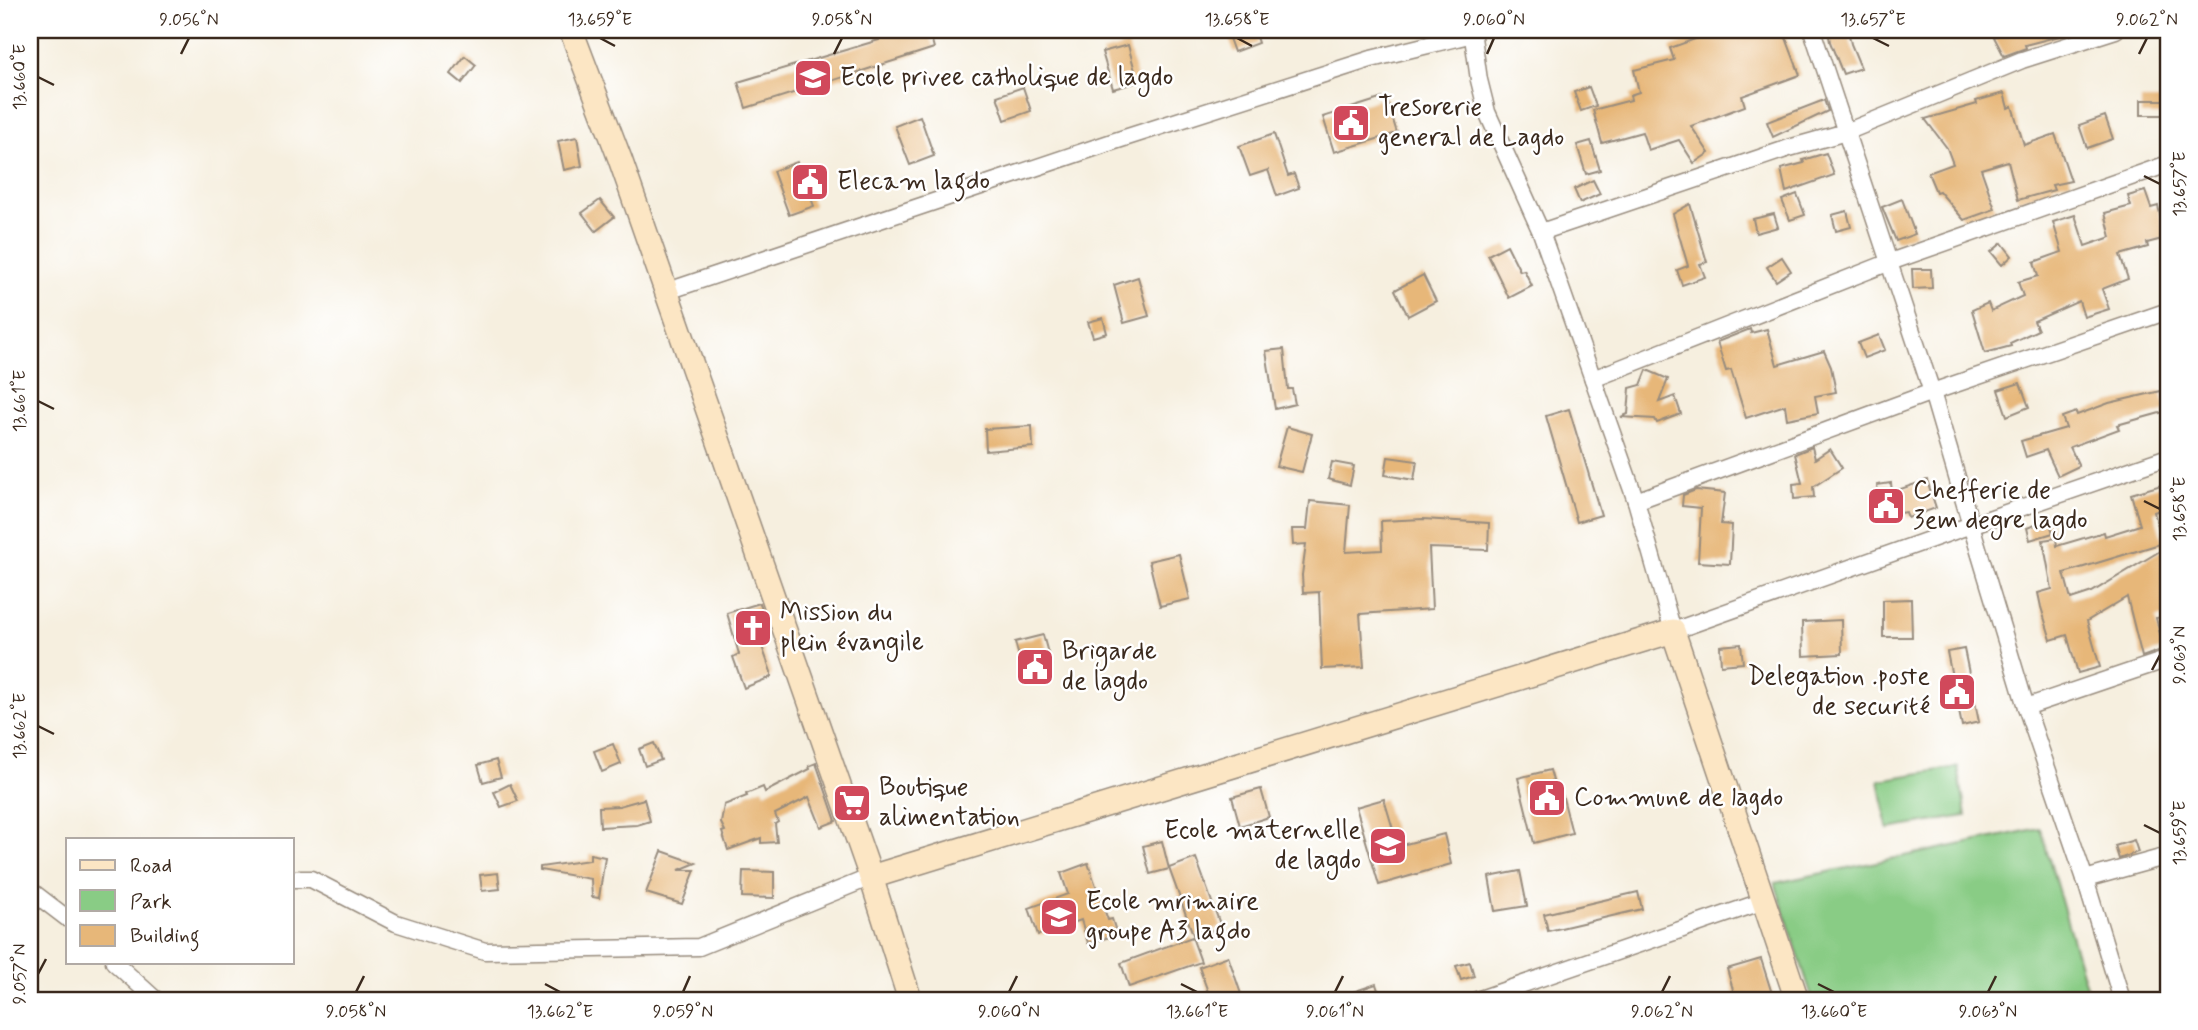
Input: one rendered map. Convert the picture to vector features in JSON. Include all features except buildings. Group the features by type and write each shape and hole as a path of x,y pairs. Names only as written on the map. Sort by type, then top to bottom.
{"street":[{"path":"572,30 620,159 871,877 910,1000"},
{"path":"1812,30 1891,262 2026,707 2085,879 2122,1000"},
{"path":"1541,232 1789,148 1846,132 2022,60 2116,30"},
{"path":"666,292 1153,129 1371,60 1473,32 1486,112 1541,232 1636,501 1673,631 1797,1000"},
{"path":"1593,379 1891,262 2168,163"},
{"path":"1636,501 1932,392 2168,311"},
{"path":"294,879 311,879 396,923 485,951 699,947 871,877 1673,631 2168,457"},
{"path":"2026,707 2168,659"},
{"path":"2085,879 2168,856"},
{"path":"30,890 66,918"},
{"path":"1477,1000 1764,901"},
{"path":"50,906 66,902"},
{"path":"116,964 156,1000"}],"green space":[{"path":"1958,767 1966,816 1888,829 1879,780"},
{"path":"2040,828 2090,1000 1813,1000 1775,883"}],"place":[{"name":"Ecole privee catholique de lagdo","path":"813,78"},
{"name":"Tresorerie general de Lagdo","path":"1351,123"},
{"name":"Elecam lagdo","path":"810,182"},
{"name":"Chefferie de 3em degre lagdo","path":"1886,506"},
{"name":"Mission du plein évangile","path":"753,628"},
{"name":"Brigarde de lagdo","path":"1035,667"},
{"name":"Delegation .poste de securité","path":"1957,692"},
{"name":"Commune de lagdo","path":"1547,798"},
{"name":"Boutique alimentation","path":"852,803"},
{"name":"Ecole maternelle de lagdo","path":"1388,846"},
{"name":"Ecole mrimaire groupe A3 lagdo","path":"1059,917"}]}
